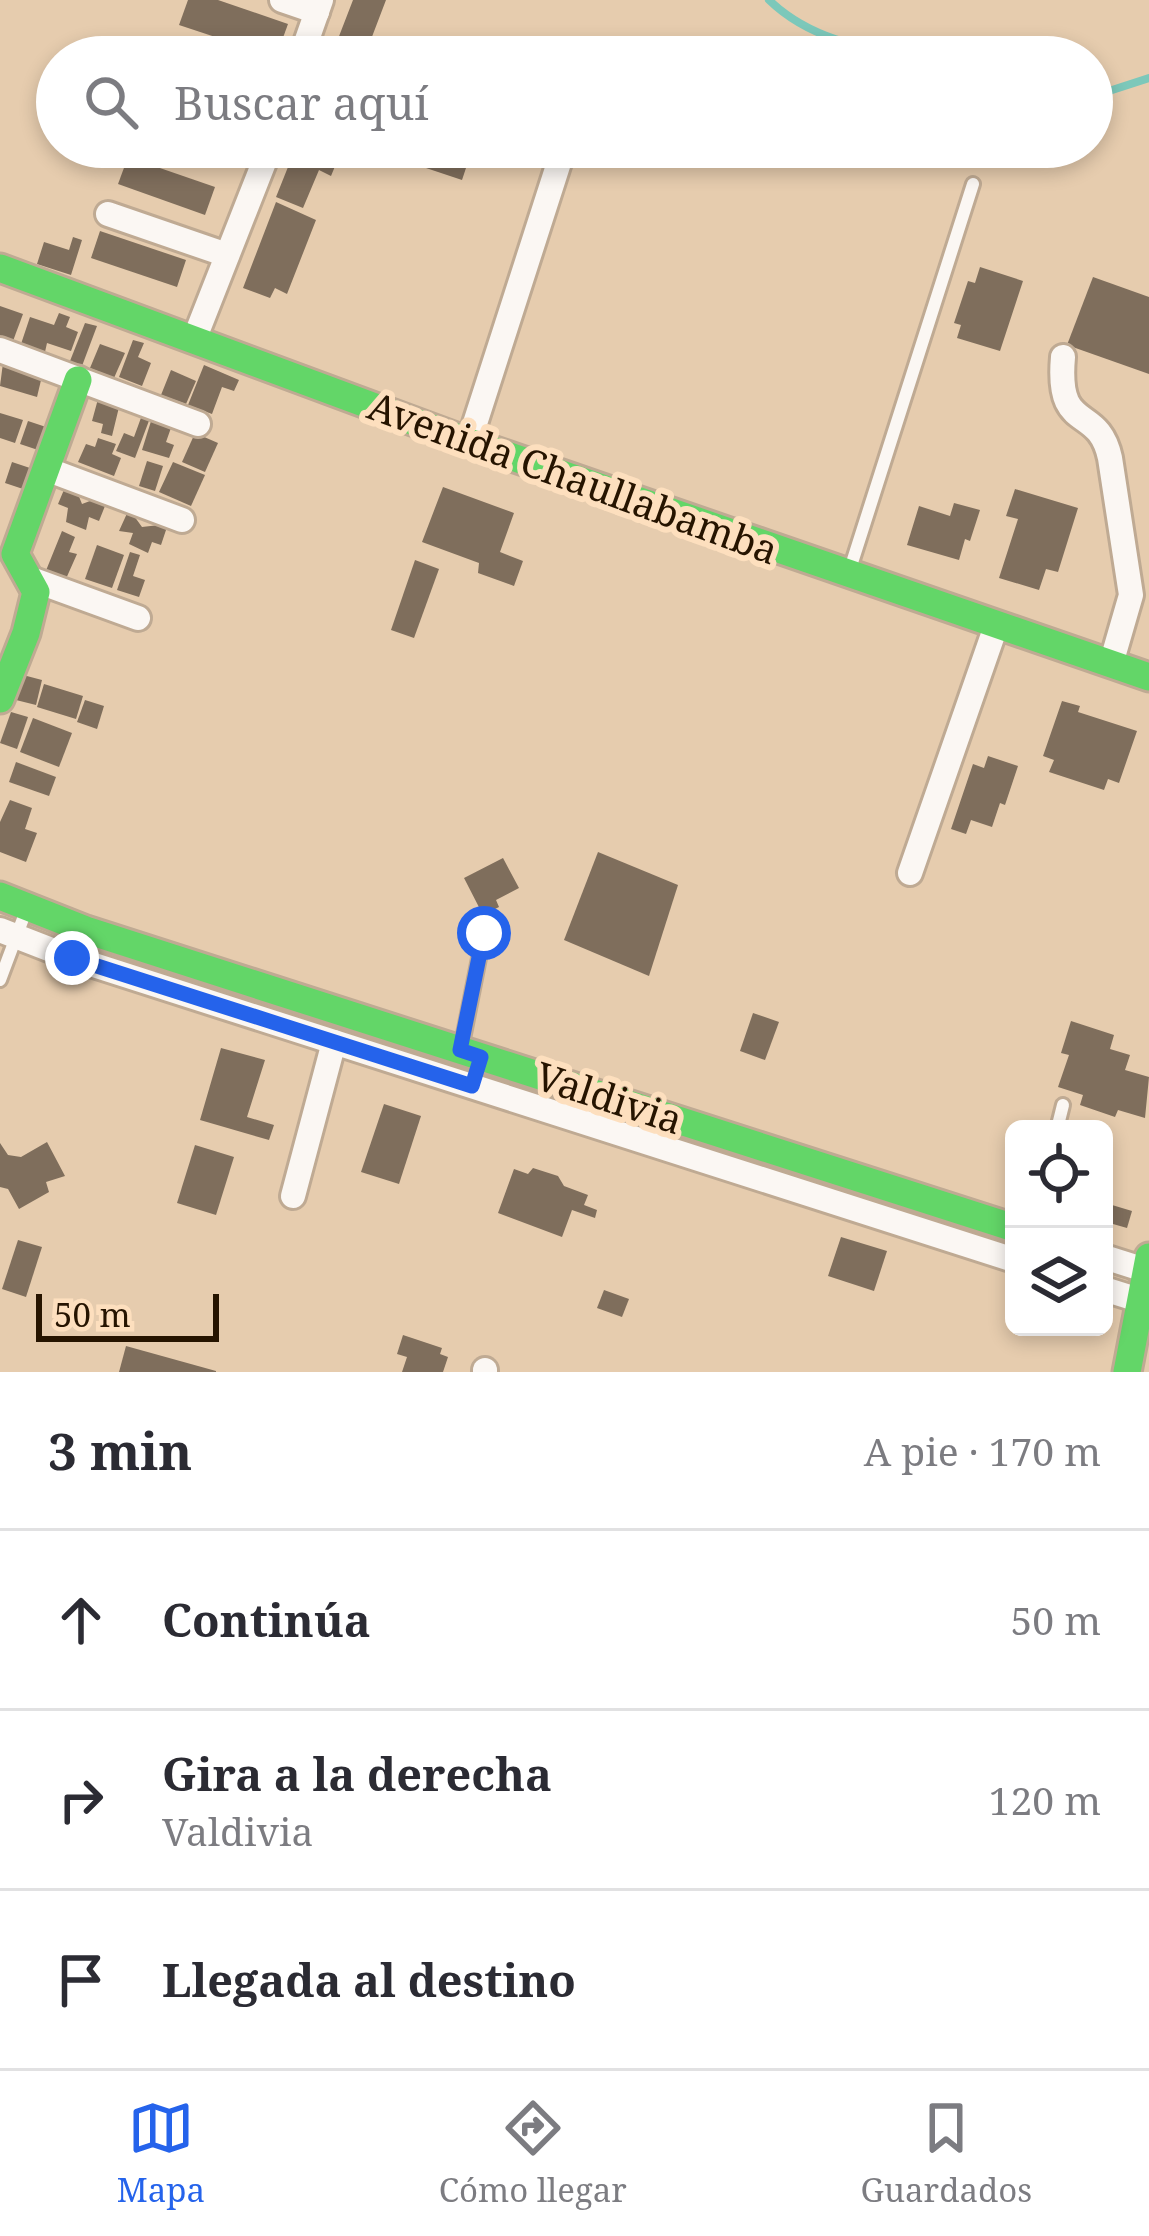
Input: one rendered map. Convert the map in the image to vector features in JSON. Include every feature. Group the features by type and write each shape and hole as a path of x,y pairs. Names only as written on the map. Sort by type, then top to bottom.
{"street":[{"path":"282,0 319,6 309,36"},
{"path":"194,340 262,168"},
{"path":"470,442 557,168"},
{"path":"107,214 227,255"},
{"name":"Avenida Chaullabamba","path":"0,268 470,442 1149,677"},
{"path":"0,350 198,424"},
{"path":"1063,356 1063,398 1074,413 1098,430 1111,458 1131,595 1111,664"},
{"path":"0,699 6,663 34,607 36,592 32,579 8,551 46,469 78,380"},
{"path":"46,469 182,520"},
{"path":"32,579 138,618"},
{"path":"910,873 996,626"},
{"name":"Valdivia","path":"0,896 86,930 1005,1225"},
{"name":"Valdivia","path":"8,933 72,958 1005,1257"},
{"path":"293,1196 334,1042"},
{"path":"471,1054 472,1086"},
{"path":"1113,1258 1147,1264 1126,1372"},
{"path":"1113,1292 1138,1300"}],"lane":[{"path":"848,576 973,184"},
{"path":"0,980 8,933 27,907"},
{"path":"471,1054 484,933"},
{"path":"1059,1120 1063,1105"}],"building":[{"path":"188,0 218,0 288,24 284,36 212,36 179,25"},
{"path":"353,0 386,0 372,36 339,36"},
{"path":"124,168 160,168 215,187 205,215 118,184"},
{"path":"288,168 334,168 331,176 319,170 303,208 276,197"},
{"path":"426,168 466,168 462,180"},
{"path":"276,202 316,220 287,294 275,288 270,298 243,288"},
{"path":"100,231 186,260 177,287 91,258"},
{"path":"73,237 82,240 71,275 37,264 44,242 69,250"},
{"path":"980,267 1023,281 1000,351 957,338 961,325 954,323 968,281 975,283"},
{"path":"1093,277 1149,297 1149,374 1067,345"},
{"path":"0,306 23,314 13,341 0,336"},
{"path":"59,313 70,317 66,327 78,332 71,351 47,343 45,352 21,344 30,317 54,325"},
{"path":"85,323 97,326 82,366 70,361"},
{"path":"133,340 144,343 138,357 151,363 142,386 119,377"},
{"path":"100,344 125,353 114,378 90,368"},
{"path":"3,363 42,376 37,397 0,386"},
{"path":"204,365 239,380 234,391 222,387 212,414 188,405"},
{"path":"171,370 196,381 186,404 161,395"},
{"path":"98,399 120,403 112,436 101,433 103,424 92,421"},
{"path":"0,413 23,420 15,443 0,438"},
{"path":"142,415 150,418 135,458 116,451 124,433 134,437"},
{"path":"152,418 172,425 166,442 174,445 169,458 142,450"},
{"path":"28,421 46,427 38,450 20,444"},
{"path":"195,433 218,443 205,472 182,462"},
{"path":"98,438 116,444 112,454 121,458 114,476 78,462 86,444 95,447"},
{"path":"147,461 163,466 155,491 139,486"},
{"path":"12,462 30,468 23,489 5,483"},
{"path":"173,462 205,475 191,506 159,492"},
{"path":"66,485 76,489 82,504 98,498 107,501 99,521 89,517 86,530 66,522 68,508 58,504"},
{"path":"443,487 514,513 500,552 523,561 514,586 478,573 479,563 422,542"},
{"path":"1015,489 1078,508 1058,572 1046,569 1039,590 999,578 1018,519 1006,516"},
{"path":"954,503 980,510 959,560 907,545 919,506 950,516"},
{"path":"129,509 142,527 168,524 161,545 152,542 148,553 129,544 133,533 119,531"},
{"path":"62,531 75,537 69,552 77,554 65,581 45,573"},
{"path":"97,545 124,555 112,588 85,579"},
{"path":"130,552 140,555 133,576 145,580 139,597 117,590"},
{"path":"415,560 439,569 414,638 391,630"},
{"path":"23,675 42,680 36,705 16,700"},
{"path":"44,684 83,696 76,719 37,707"},
{"path":"85,700 104,706 97,729 77,722"},
{"path":"1062,701 1080,706 1078,712 1137,731 1119,783 1108,779 1104,790 1049,772 1054,760 1043,756"},
{"path":"11,712 28,717 17,749 0,743"},
{"path":"33,718 72,733 59,767 20,752"},
{"path":"988,756 1018,766 1005,805 1000,803 992,827 971,820 966,834 951,829 973,764 984,768"},
{"path":"16,762 56,777 49,796 9,782"},
{"path":"10,800 32,808 25,829 37,833 26,862 0,852 0,822"},
{"path":"598,852 678,885 649,976 564,940"},
{"path":"503,858 519,888 496,900 499,907 483,915 464,878"},
{"path":"753,1013 779,1022 765,1060 740,1051"},
{"path":"1071,1021 1114,1035 1110,1049 1130,1055 1125,1070 1149,1077 1145,1118 1118,1110 1115,1117 1080,1105 1083,1095 1058,1087 1069,1055 1061,1053"},
{"path":"221,1048 265,1060 247,1117 274,1125 269,1140 200,1120"},
{"path":"384,1104 421,1116 399,1184 361,1172"},
{"path":"47,1142 65,1176 46,1182 49,1192 19,1209 8,1189 0,1187 0,1143 8,1155 21,1157"},
{"path":"195,1145 234,1157 216,1215 177,1203"},
{"path":"533,1168 558,1176 564,1186 588,1195 584,1205 597,1210 595,1218 572,1210 562,1237 498,1213 514,1169 528,1174"},
{"path":"1113,1205 1132,1211 1127,1228 1113,1224"},
{"path":"841,1237 887,1251 874,1291 828,1276"},
{"path":"18,1240 42,1247 26,1297 2,1289"},
{"path":"604,1290 629,1299 622,1317 597,1308"},
{"path":"403,1335 442,1348 440,1354 448,1357 443,1372 402,1372 407,1357 397,1354"},
{"path":"126,1346 216,1371 216,1372 119,1372"}],"waterway":[{"path":"769,0 800,24 829,36"},
{"path":"1113,90 1149,78"}],"traffic: fast":[{"path":"0,268 469,442 1149,677"},
{"path":"0,699 36,592 15,554 78,380"},
{"path":"0,896 86,930 1005,1225"},
{"path":"1127,1372 1149,1257"}],"route":[{"path":"72,958 472,1086 481,1057 460,1050 484,933"}]}
